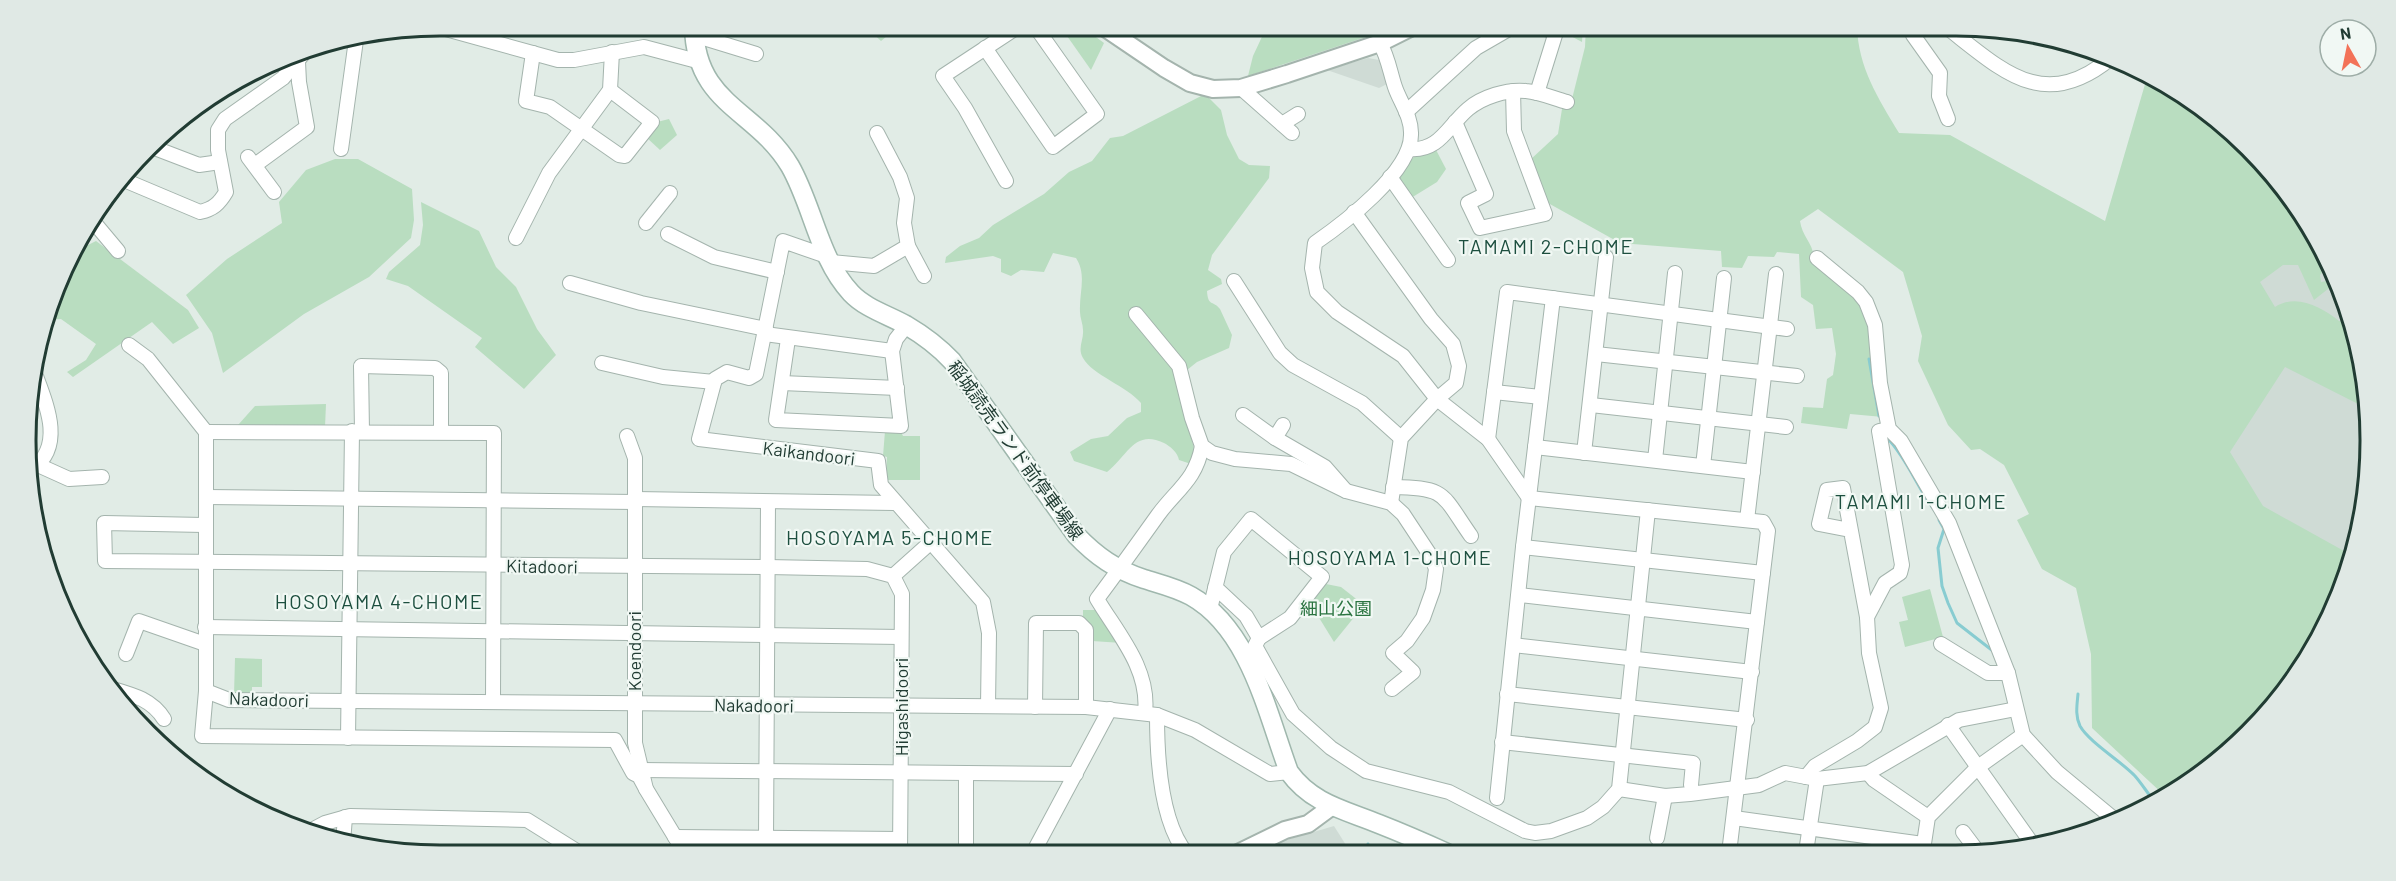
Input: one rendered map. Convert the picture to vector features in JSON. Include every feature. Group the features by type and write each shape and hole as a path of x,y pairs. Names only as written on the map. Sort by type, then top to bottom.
{"main road":[{"name":"稲城読売ランド前停車場線","path":"695,36 697,61 720,97 768,139 789,164 806,196 830,260 840,280 853,295 907,325 934,343 952,361 1076,535 1096,556 1120,570 1191,596 1210,609 1237,638 1246,656 1289,772 1312,797 1330,807 1379,824 1428,845"}],"street":[{"path":"470,36 533,54 574,60 644,47 697,61"},
{"path":"710,36 756,54"},
{"path":"1004,36 943,76 965,108 1006,181"},
{"path":"985,48 1053,147 1097,114 1042,36"},
{"path":"1117,36 1164,68 1190,82 1213,89 1241,88 1380,43 1394,36"},
{"path":"1406,112 1476,48 1497,36"},
{"path":"1537,93 1555,36"},
{"path":"1914,36 1940,73 1939,96 1948,119"},
{"path":"1958,36 1999,67 2021,79 2039,84 2074,81 2090,75 2103,64"},
{"path":"1380,43 1395,89 1406,112 1412,134 1409,149 1403,164 1354,212 1315,243 1312,268 1317,292 1337,312 1403,356 1437,399 1488,439 1529,498 1763,522 1767,531 1730,845"},
{"path":"341,148 355,46"},
{"path":"516,238 549,173 610,90 612,52"},
{"path":"533,54 526,101 550,107 619,155 626,156 652,122 610,90"},
{"path":"274,192 252,161 307,127 299,82 303,60"},
{"path":"129,182 188,208 200,212 210,210 219,203 226,192 220,162 218,130 225,119 283,78 296,63"},
{"path":"1241,88 1287,129 1298,114"},
{"path":"1409,149 1419,150 1438,141 1455,122 1481,100 1512,91 1537,93 1567,102"},
{"path":"1455,122 1486,194 1468,203 1480,228 1545,214 1514,131 1512,91"},
{"path":"877,133 900,177 907,198 904,223 908,246 924,276"},
{"path":"159,150 198,165 220,162"},
{"path":"1390,177 1448,260"},
{"path":"646,223 670,193"},
{"path":"1354,212 1431,319 1453,344 1459,366 1456,383 1437,399 1401,438 1391,503"},
{"path":"97,226 118,251"},
{"path":"668,234 714,257 777,272"},
{"path":"602,363 663,377 715,381 727,372 749,378 756,374 783,241 830,260 874,266 908,246"},
{"path":"1584,453 1606,257"},
{"path":"1817,258 1858,292 1866,302 1875,325 1880,383 1889,429 1901,441 1949,524 2008,673 2023,735 2057,772 2107,815"},
{"path":"1655,460 1675,273"},
{"path":"1747,520 1762,373 1776,274"},
{"path":"1703,466 1724,278"},
{"path":"1234,280 1281,354 1293,366 1362,403 1401,438"},
{"path":"570,283 788,339 892,351"},
{"path":"1488,439 1506,292 1787,328"},
{"path":"1497,798 1523,547 1553,298"},
{"path":"1136,314 1179,366 1192,418 1202,446 1200,460 1190,478 1158,515 1097,599 1129,646 1147,698 1167,805 1175,836 1181,845"},
{"path":"788,339 776,420 901,426 892,351 896,339 907,325"},
{"path":"129,345 148,359 206,432 204,525 206,691 202,736 615,740 633,773 639,776 646,789"},
{"path":"1596,354 1797,376"},
{"path":"348,738 351,498 361,366 435,368 441,373 441,432"},
{"name":"Kaikandoori","path":"715,381 699,440 878,461 880,485 983,602 989,633 988,706"},
{"path":"782,383 897,388"},
{"path":"37,465 47,454 52,429 39,388"},
{"path":"1494,392 1541,397"},
{"path":"1591,405 1786,427"},
{"path":"1244,415 1275,438 1325,467 1346,491"},
{"path":"1275,438 1283,425"},
{"path":"1867,617 1885,583 1900,573 1902,565 1879,431 1889,429"},
{"path":"206,432 494,433 493,702"},
{"name":"Koendoori","path":"627,436 635,458 635,743 646,789 680,845"},
{"path":"1202,446 1212,453 1235,459 1291,464 1346,491 1391,503 1402,514 1432,558 1436,569 1433,590 1423,618 1407,641 1393,653 1413,672 1392,689"},
{"path":"1535,447 1753,472"},
{"path":"37,468 69,479 102,477"},
{"path":"1392,487 1427,488 1441,494 1471,536"},
{"path":"206,497 894,503"},
{"path":"766,838 768,502"},
{"path":"1210,609 1224,552 1251,519 1322,577 1290,618 1258,638 1255,646 1293,714 1332,748 1366,771 1449,792 1525,831 1535,833 1551,831 1587,818 1603,807 1618,789 1648,510"},
{"name":"Kitadoori","path":"204,525 104,523 105,561 768,567 879,572 893,576"},
{"path":"1807,845 1815,766 1857,741 1875,727 1881,708 1869,653 1867,617 1850,530"},
{"path":"893,576 931,542"},
{"path":"1523,547 1763,573"},
{"name":"Higashidoori","path":"893,576 902,594 900,845"},
{"path":"1215,587 1246,616 1258,638"},
{"path":"1519,595 1757,622"},
{"path":"126,654 139,621 205,644"},
{"path":"1035,707 1036,623 1081,623 1086,630 1086,707"},
{"path":"205,627 901,637"},
{"path":"1941,644 1982,670 1997,675 2008,673"},
{"path":"1513,645 1752,672"},
{"name":"Nakadoori","path":"206,691 229,700 1086,707 1151,714 1195,730 1270,774 1289,772"},
{"path":"125,694 146,700 157,708 164,719"},
{"path":"1508,694 1746,720"},
{"path":"1037,845 1110,709"},
{"path":"1618,789 1665,795 1738,789 1759,785 1785,773 1812,778 1868,773 1959,720 2016,709"},
{"path":"1948,725 2028,838"},
{"path":"1923,845 1928,817 1978,767 2023,735"},
{"path":"1502,742 1693,764 1691,784"},
{"path":"640,770 1076,774"},
{"path":"966,773 966,845"},
{"path":"1868,773 1928,817"},
{"path":"1657,838 1665,795"},
{"path":"1254,845 1285,830 1308,824 1330,807"},
{"path":"321,827 345,817 526,820 567,845"},
{"path":"344,833 345,817"},
{"path":"1734,818 1905,845"},
{"path":"1963,832 1972,844"},
{"path":"675,837 900,839"}],"shaded area":[{"path":"1368,58 1379,60 1387,84 1379,88 1327,70"},
{"path":"2158,90 2222,136 2260,174 2306,238 2339,310 2357,388 2360,440 2357,493 2346,545 2332,587 2170,432"},
{"path":"1334,826 1346,845 1275,845"}],"green space":[{"path":"876,36 887,36 881,41"},
{"path":"1067,36 1095,36 1104,43 1091,70"},
{"path":"1262,36 1369,36 1248,76 1253,56"},
{"path":"1571,36 1582,36 1582,42"},
{"path":"1586,36 1858,36 1870,82 1899,133 1950,135 2105,221 2145,84 2180,104 2242,154 2292,216 2323,272 2320,275 2321,282 2327,281 2330,288 2314,300 2298,265 2283,265 2260,282 2275,307 2291,301 2300,302 2317,307 2342,321 2352,362 2358,404 2285,367 2230,452 2263,506 2344,551 2329,595 2306,643 2276,687 2242,727 2202,761 2159,790 2092,728 2091,654 2076,588 2042,569 2017,520 2029,514 2004,465 1980,449 1971,450 1948,425 1918,361 1922,336 1903,272 1818,209 1800,221 1813,250 1814,261 1859,299 1871,331 1883,417 1850,414 1847,429 1801,423 1803,407 1823,408 1827,379 1833,375 1836,354 1832,328 1816,329 1813,305 1801,297 1799,254 1777,252 1774,257 1748,256 1742,268 1722,267 1721,251 1620,243 1548,203 1530,160 1558,134 1562,109 1572,99"},
{"path":"1205,94 1221,110 1227,135 1239,159 1249,165 1270,166 1269,178 1212,255 1208,270 1221,279 1222,284 1207,291 1210,301 1220,309 1232,335 1229,348 1197,362 1177,378 1195,453 1191,464 1179,460 1173,450 1164,443 1145,439 1132,446 1107,472 1074,461 1070,452 1091,439 1108,436 1127,418 1141,412 1141,403 1094,370 1081,354 1082,278 1076,258 1053,253 1044,272 1021,270 1011,276 1001,272 1001,259 993,256 945,263 946,257 960,246 979,238 993,225 1044,194 1069,172 1092,161 1110,138 1123,136"},
{"path":"669,119 677,135 660,150 646,137 657,122"},
{"path":"1435,148 1446,169 1437,182 1411,198 1396,176 1414,157"},
{"path":"335,159 358,159 412,189 414,220 411,238 369,277 304,314 223,373 212,333 186,295 227,259 282,223 279,202 306,170"},
{"path":"421,202 479,231 496,267 516,287 537,329 556,355 524,389 475,347 482,338 408,286 386,279 389,272 420,245 423,225"},
{"path":"96,241 188,310 199,328 173,344 152,322 73,377 67,372 86,360 96,344 61,319 54,319 86,246"},
{"path":"326,404 325,427 239,427 238,425 255,406"},
{"path":"885,431 901,432 903,436 920,436 920,480 886,480 887,457 883,456"},
{"name":"細山公園","path":"1326,584 1341,587 1364,605 1334,642 1310,603"},
{"path":"1930,589 1943,637 1905,647 1899,622 1908,620 1902,597"},
{"path":"1083,610 1101,610 1122,643 1092,641 1092,627 1083,619"},
{"path":"235,658 262,659 262,687 252,687 252,695 234,695"}],"waterway":[{"path":"1869,359 1879,416"},
{"path":"1889,440 1935,511"},
{"path":"1939,520 1944,529 1938,548 1942,586 1948,603 1957,623 1993,651"},
{"path":"2078,694 2078,722 2084,732 2129,770 2150,795"}],"district":[{"name":"TAMAMI 2-CHOME","path":"1546,246"},
{"name":"TAMAMI 1-CHOME","path":"1921,501"},
{"name":"HOSOYAMA 5-CHOME","path":"890,537"},
{"name":"HOSOYAMA 1-CHOME","path":"1390,557"},
{"name":"HOSOYAMA 4-CHOME","path":"379,601"}]}
